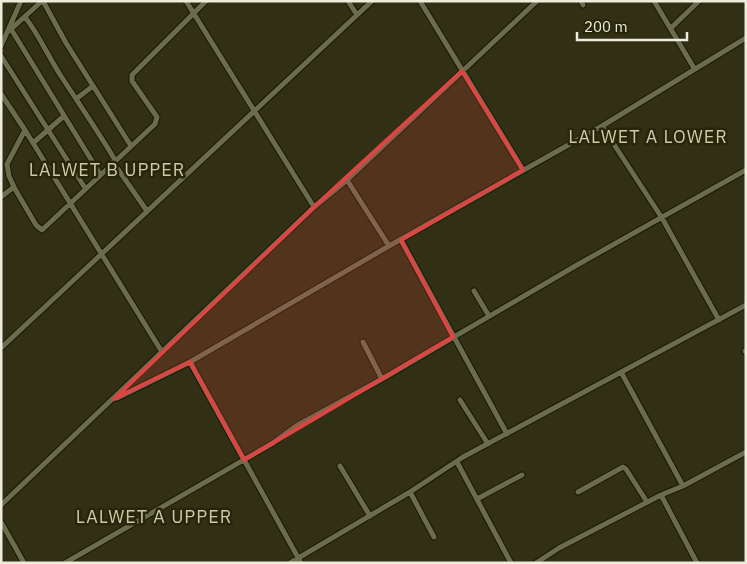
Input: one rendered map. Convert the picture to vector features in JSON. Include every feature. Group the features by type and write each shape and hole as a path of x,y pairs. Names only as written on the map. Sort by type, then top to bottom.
{"street":[{"path":"1,46 21,1"},
{"path":"9,30 43,1 66,43 131,146"},
{"path":"186,1 314,207"},
{"path":"25,130 7,164 9,176 14,187 36,225 41,230 152,127 157,117 132,81 132,75 206,1"},
{"path":"348,1 357,16"},
{"path":"1,348 372,1"},
{"path":"420,1 523,170"},
{"path":"1,506 314,207 347,180 537,1"},
{"path":"654,1 694,68"},
{"path":"670,28 699,1"},
{"path":"25,16 76,99 90,117 114,161 147,211"},
{"path":"9,30 100,174"},
{"path":"114,399 190,362 389,246 602,126 694,68 746,38"},
{"path":"1,56 85,188"},
{"path":"76,99 93,86"},
{"path":"1,94 162,352"},
{"path":"33,143 64,116"},
{"path":"602,126 662,218 719,320"},
{"path":"65,563 273,443 296,426 382,379 643,227 746,170"},
{"path":"347,180 389,246"},
{"path":"1,197 14,187"},
{"path":"401,240 507,434"},
{"path":"474,291 489,316"},
{"path":"290,563 300,560 488,444 746,305"},
{"path":"363,342 382,379"},
{"path":"190,362 300,560"},
{"path":"621,372 683,486"},
{"path":"460,400 488,444"},
{"path":"536,563 559,548 646,502 683,486 746,452"},
{"path":"457,462 511,563"},
{"path":"340,466 370,516"},
{"path":"578,492 623,467 626,468 646,502"},
{"path":"477,499 522,475"},
{"path":"410,492 434,537"},
{"path":"661,495 697,563"},
{"path":"1,522 24,563"}],"highlighted area":[{"path":"462,71 523,170 401,240 453,337 244,460 190,362 114,399 314,207"}],"district":[{"name":"LALWET A LOWER","path":"648,136"},
{"name":"LALWET B UPPER","path":"107,169"},
{"name":"LALWET A UPPER","path":"154,516"}]}
